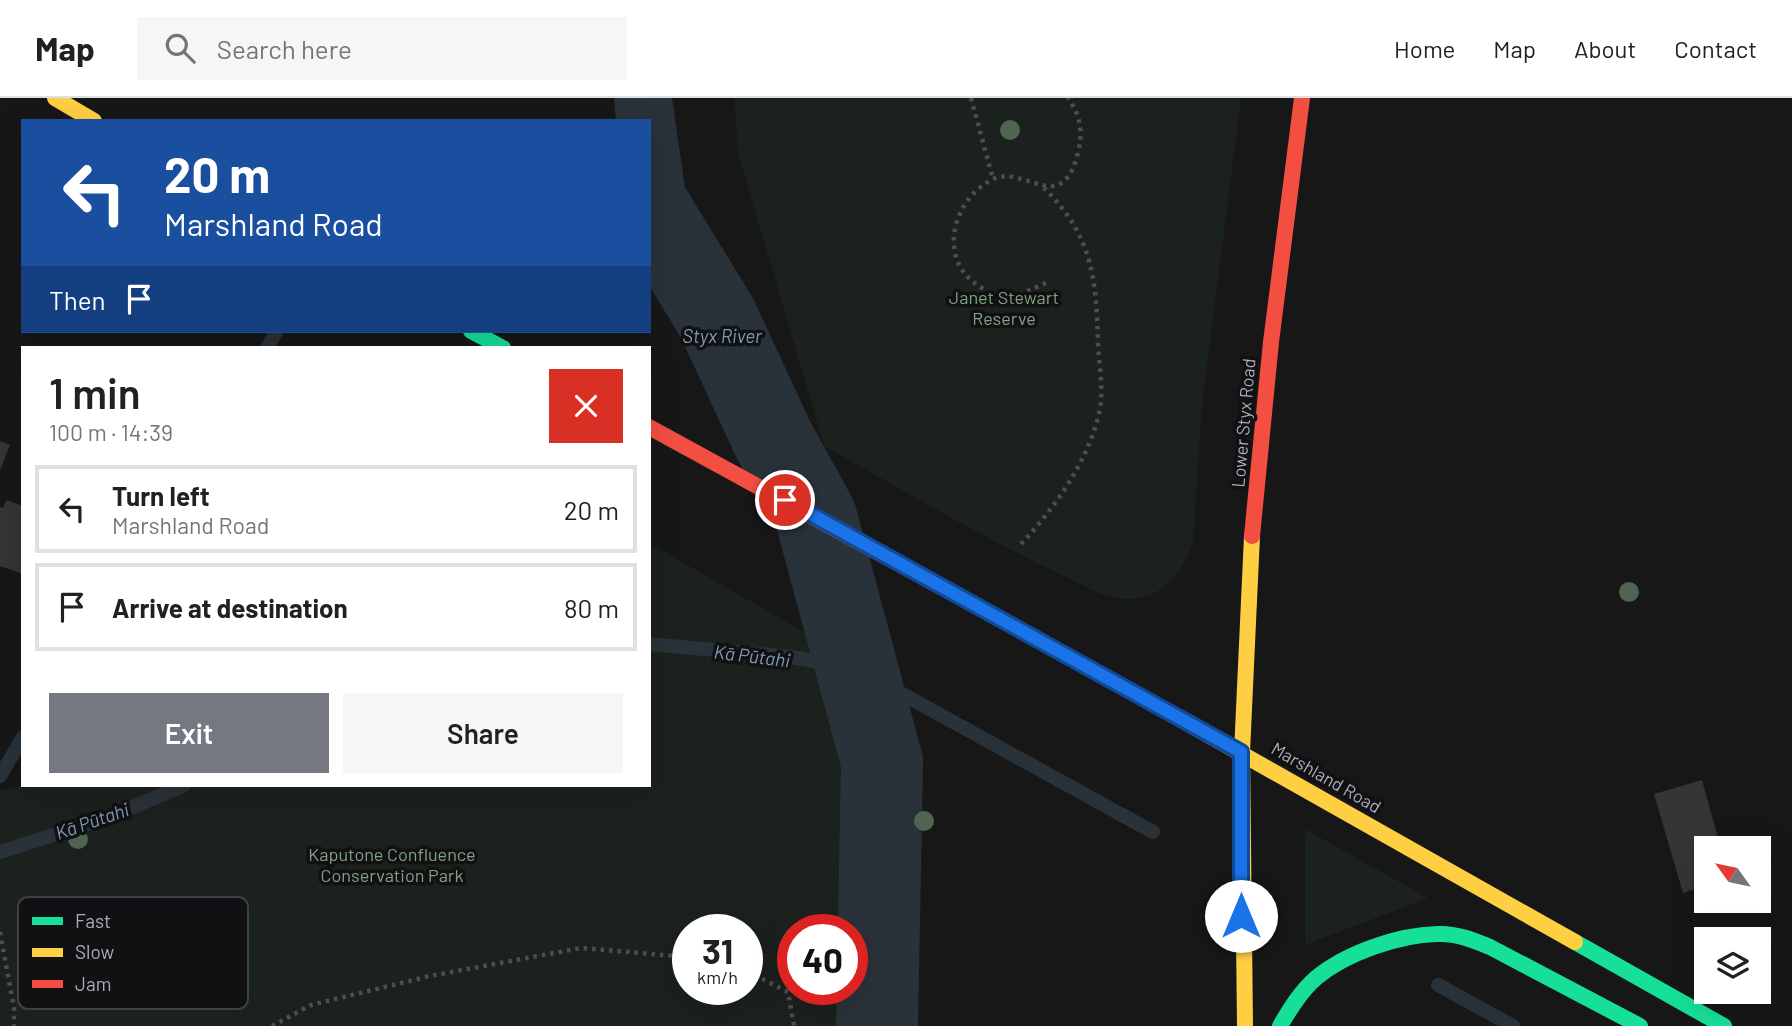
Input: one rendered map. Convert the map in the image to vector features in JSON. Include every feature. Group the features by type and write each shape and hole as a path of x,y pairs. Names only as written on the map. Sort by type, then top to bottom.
{"street":[{"path":"55,98 91,119"},
{"name":"Lower Styx Road","path":"1245,1026 1241,752 1248,589 1264,392 1302,98"},
{"path":"475,333 499,346"},
{"name":"Marshland Road","path":"651,428 1241,752 1724,1026"},
{"path":"1280,1026 1316,978 1340,963 1387,945 1440,934 1466,938 1490,947 1640,1026"}],"path":[{"path":"971,98 993,179"},
{"path":"1044,188 1062,182 1073,172 1080,145 1079,112 1068,98"},
{"path":"1021,544 1049,510 1087,448 1099,416 1102,372 1097,298 1088,253 1070,216 1044,188 1007,177 993,179 968,199 961,212 952,244 956,260 977,285 1009,299 1046,283"},
{"path":"0,932 14,1008 14,1026"},
{"path":"272,1026 312,1005 430,976 581,948 672,956"},
{"path":"763,979 788,992 794,1026"}],"green space":[{"name":"Janet Stewart Reserve","path":"734,98 1241,98 1202,407 1193,541 1184,563 1170,582 1151,595 1140,598 1127,599 1102,594 1001,545 824,446 738,153"},
{"name":"Kaputone Confluence Conservation Park","path":"651,544 813,637 862,764 878,1026 0,1026 0,790 21,786 651,787"},
{"path":"1305,829 1428,898 1305,945"}],"water":[{"name":"Styx River","path":"614,98 672,98 687,202 713,279 749,316 832,472 735,419 677,326 651,269 651,119 616,119"}],"building":[{"path":"0,441 10,445 0,470"},
{"path":"7,500 21,505 21,573 0,566 0,507 3,508"},
{"path":"1702,780 1717,836 1694,836 1694,890 1683,893 1654,794"}],"waterway":[{"name":"Styx River","path":"651,210 717,318 773,439 816,517 882,762 877,1026"},
{"path":"268,346 276,333"},
{"name":"Kā Pūtahi","path":"651,644 791,657 855,668"},
{"path":"857,669 1153,832"},
{"path":"0,776 21,740"},
{"name":"Kā Pūtahi","path":"0,852 109,817 181,787"},
{"path":"1438,985 1513,1026"}],"traffic: fast":[{"path":"475,333 499,346"},
{"path":"1280,1026 1311,983 1342,961 1389,942 1422,935 1444,934 1490,947 1640,1026"},
{"path":"1575,942 1724,1026"}],"traffic: slow":[{"path":"55,98 91,119"},
{"path":"1245,1026 1242,752 1252,536"},
{"path":"1102,675 1575,942"}],"traffic: jam":[{"path":"1252,536 1271,342 1302,98"},
{"path":"651,428 1102,675"}],"route":[{"path":"785,500 1241,752 1241,916"}]}
